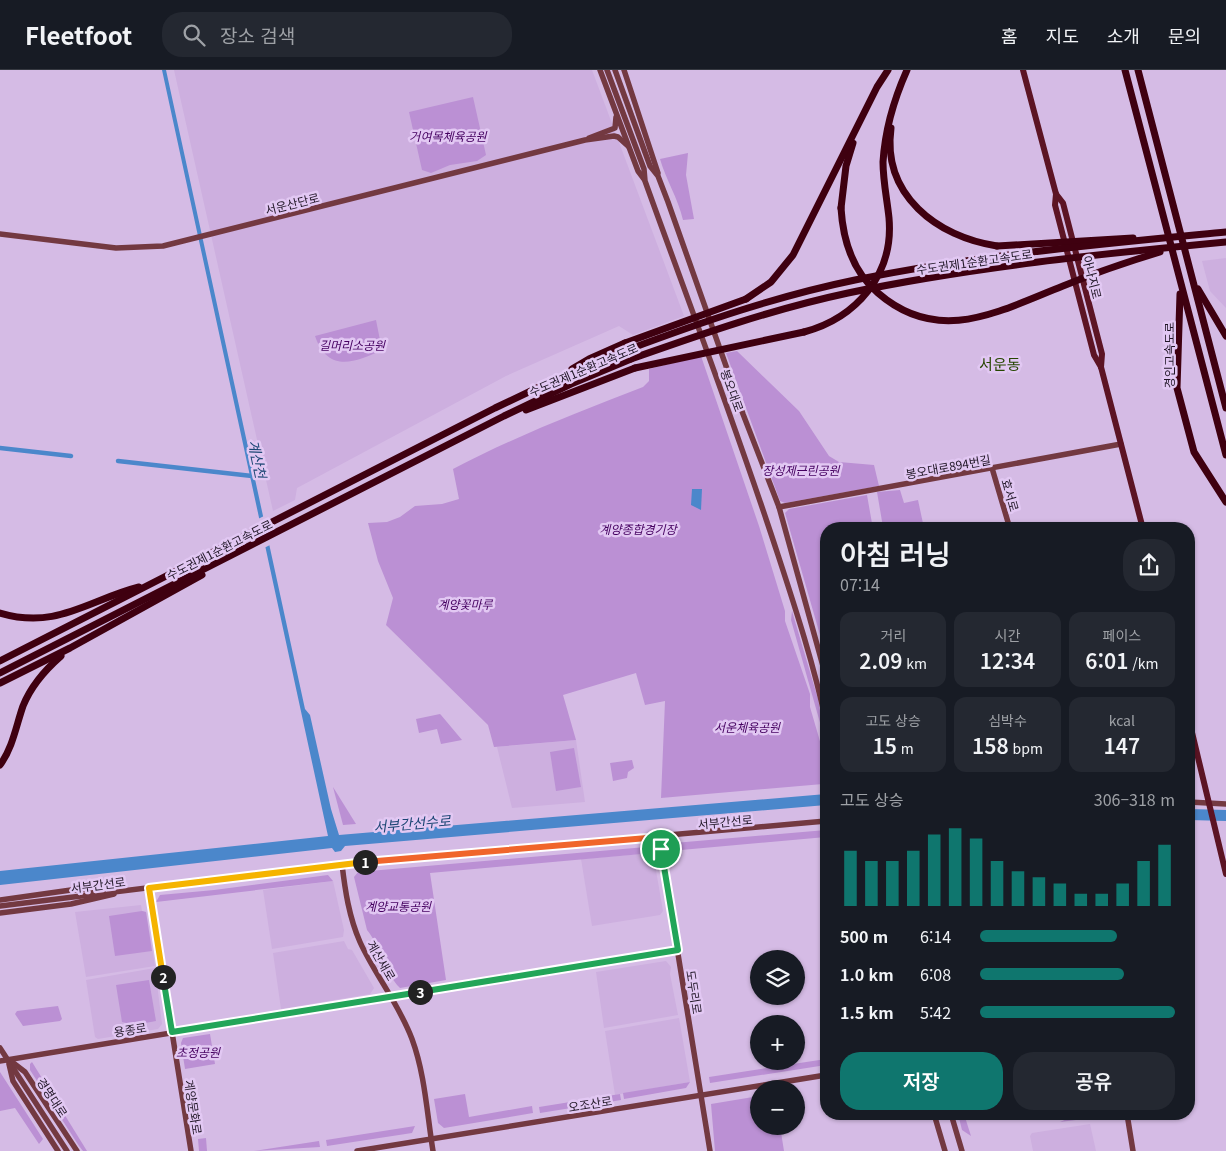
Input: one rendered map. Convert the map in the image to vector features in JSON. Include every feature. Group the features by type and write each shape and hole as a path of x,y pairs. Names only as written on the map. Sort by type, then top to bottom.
{"highway":[{"path":"626,347 736,303 771,282 793,255 877,87 888,70"},
{"path":"504,416 545,404 635,368 819,328 854,307 877,280 884,264 889,240 884,162 888,125 907,70"},
{"path":"1120,70 1130,93"},
{"name":"경인고속도로","path":"1124,70 1226,455"},
{"path":"1138,70 1226,408"},
{"path":"877,87 853,144 846,166 841,216 845,241 860,275 890,303 911,314 933,320 972,319 991,315 1122,263 1178,247"},
{"path":"895,106 891,151 900,184 919,211 933,223 949,232 978,243 1005,246 1120,237 1156,239"},
{"name":"수도권제1순환고속도로","path":"0,661 304,505 558,378 626,347 734,313 853,281 972,259 1226,232"},
{"name":"수도권제1순환고속도로","path":"0,673 504,416 571,384 737,322 848,293 968,271 1226,242"},
{"path":"1194,282 1226,336"},
{"name":"경인고속도로","path":"1180,286 1177,388 1194,452 1226,502"},
{"path":"0,683 70,648 193,581 220,562"},
{"path":"0,613 27,617 64,614 89,607 119,592 151,584"},
{"path":"0,608 27,617"},
{"path":"0,765 10,748 29,693 51,664 70,648"}],"main road":[{"name":"아나지로","path":"1023,70 1056,194 1055,205 1094,355 1101,367 1141,522"},
{"path":"1195,747 1226,874"}],"street":[{"path":"600,70 638,171 646,181"},
{"name":"봉오대로","path":"607,70 641,161 646,181 694,316 733,419 796,610 820,700"},
{"name":"봉오대로","path":"615,70 648,159 658,176 708,311 743,414 779,507 820,655"},
{"path":"624,70 656,163 658,176"},
{"name":"서운산단로","path":"585,140 615,128 616,116"},
{"name":"서운산단로","path":"0,234 131,249 163,246 585,140 614,136 618,137 628,146"},
{"path":"694,316 703,320 706,318 708,311"},
{"name":"봉오대로894번길","path":"779,507 1121,444"},
{"name":"효서로","path":"992,468 1008,522"},
{"path":"1195,803 1226,804"},
{"name":"서부간선로","path":"0,906 342,864 820,822"},
{"name":"도두리로","path":"659,837 710,1151"},
{"name":"계산새로","path":"342,864 350,912 356,932 365,952 392,997 412,1039 418,1060 433,1151"},
{"path":"3,899 72,890 103,888 126,890"},
{"name":"계양문화로","path":"149,888 191,1151"},
{"path":"0,913 102,899 126,890"},
{"name":"용종로","path":"0,1060 678,950"},
{"name":"경명대로","path":"0,1048 68,1151"},
{"name":"경명대로","path":"8,1059 13,1081 58,1151"},
{"name":"경명대로","path":"8,1059 25,1072 77,1151"},
{"name":"오조산로","path":"357,1151 820,1076"},
{"path":"936,1120 945,1151"},
{"path":"953,1120 962,1151"},
{"path":"1128,1120 1133,1151"}],"shaded area":[{"path":"174,70 592,70 684,316 633,335 619,326 506,376 297,488 295,500 273,511"},
{"path":"1226,258 1226,308 1210,291 1202,261"},
{"path":"576,740 585,802 512,808 497,747"},
{"path":"653,853 663,911 660,915 592,926 581,859"},
{"path":"333,881 344,930 343,937 272,949 263,890"},
{"path":"141,905 142,911 146,912 155,966 86,977 75,912"},
{"path":"344,941 348,949 352,950 374,988 370,994 281,1009 273,953"},
{"path":"666,961 671,967 670,974 678,1015 604,1028 596,972"},
{"path":"155,968 162,1024 158,1029 98,1039 95,1037 86,980"},
{"path":"679,1018 690,1082 615,1095 605,1031"},
{"path":"1090,1124 1096,1151 1033,1151 1030,1136 1032,1133"}],"green space":[{"name":"거여목체육공원","path":"473,97 486,155 477,161 450,165 431,173 422,170 409,112"},
{"path":"688,153 686,175 694,219 683,220 660,159"},
{"name":"길머리소공원","path":"376,320 382,350 352,361 343,362 327,356 320,348 315,336"},
{"name":"장성제근린공원","path":"737,351 799,411 829,456 839,462 874,465 879,486 785,503 780,501 726,353"},
{"path":"701,356 759,526 785,611 785,621 810,694 810,707 820,741 820,784 661,798 665,701 645,705 636,673 563,695 576,740 494,747 488,725 386,625 393,598 378,561 368,523 387,522 400,517 415,506 442,504 459,499 453,469 570,415 643,387 649,381 649,369"},
{"path":"900,490 904,503 918,500 923,522 882,522 877,492"},
{"path":"867,495 872,522 820,522 820,635 785,513 789,509"},
{"path":"792,611 818,699 820,723 791,620"},
{"path":"440,714 462,740 441,744 437,729 419,733 416,719"},
{"path":"574,748 581,787 556,791 550,752"},
{"path":"632,760 634,768 628,772 627,778 613,781 610,763"},
{"path":"333,787 356,824 343,825"},
{"path":"820,831 820,838 670,851 670,847 674,843"},
{"name":"계양교통공원","path":"646,847 653,853 430,873 446,980 400,988 390,975 376,944 367,930 354,877 358,872"},
{"path":"328,875 333,881 156,902 160,895"},
{"path":"146,912 152,951 115,956 109,916"},
{"path":"149,980 156,1021 135,1025 122,1022 116,985"},
{"path":"58,1006 62,1019 60,1021 23,1026 15,1014 17,1011"},
{"name":"초정공원","path":"210,1034 215,1064 185,1069 181,1043 183,1038"},
{"path":"820,1060 820,1066 805,1068 805,1062"},
{"path":"32,1062 87,1151 83,1151 79,1146 30,1070"},
{"path":"754,1070 794,1070 710,1083 709,1077"},
{"path":"0,1072 43,1139 39,1144 15,1108 0,1111"},
{"path":"690,1082 686,1088 624,1099 623,1093"},
{"path":"465,1094 469,1117 532,1106 533,1113 444,1128 438,1123 434,1099"},
{"path":"620,1094 621,1100 540,1113 539,1107"},
{"path":"750,1098 750,1135 781,1135 784,1151 715,1151 711,1104"},
{"path":"960,1120 966,1120 971,1136 962,1130"},
{"path":"415,1126 412,1133 327,1146 326,1140"},
{"path":"206,1138 207,1151 199,1151 198,1139"},
{"path":"319,1141 320,1147 254,1151"}],"water":[{"path":"162,70 166,70 305,709 310,715 331,809 339,835 820,795 820,806 345,846 341,851 335,852 332,848 0,885 0,871 328,836"},
{"path":"692,489 702,489 701,510 691,505"},
{"path":"1195,809 1226,810 1226,821 1195,820"}],"pier":[{"path":"266,515 272,544 262,549 256,520"}],"waterway":[{"path":"0,448 71,456"},
{"name":"계산천","path":"118,461 252,476"}],"district":[{"name":"서운동","path":"1000,363"}],"route":[{"path":"659,837 661,849 678,950 172,1032 149,888 342,864 659,837"}],"park label":[{"name":"계양종합경기장","path":"638,528"},
{"name":"계양꽃마루","path":"465,603"},
{"name":"서운체육공원","path":"747,726"}],"water label":[{"name":"서부간선수로","path":"412,823"}]}
